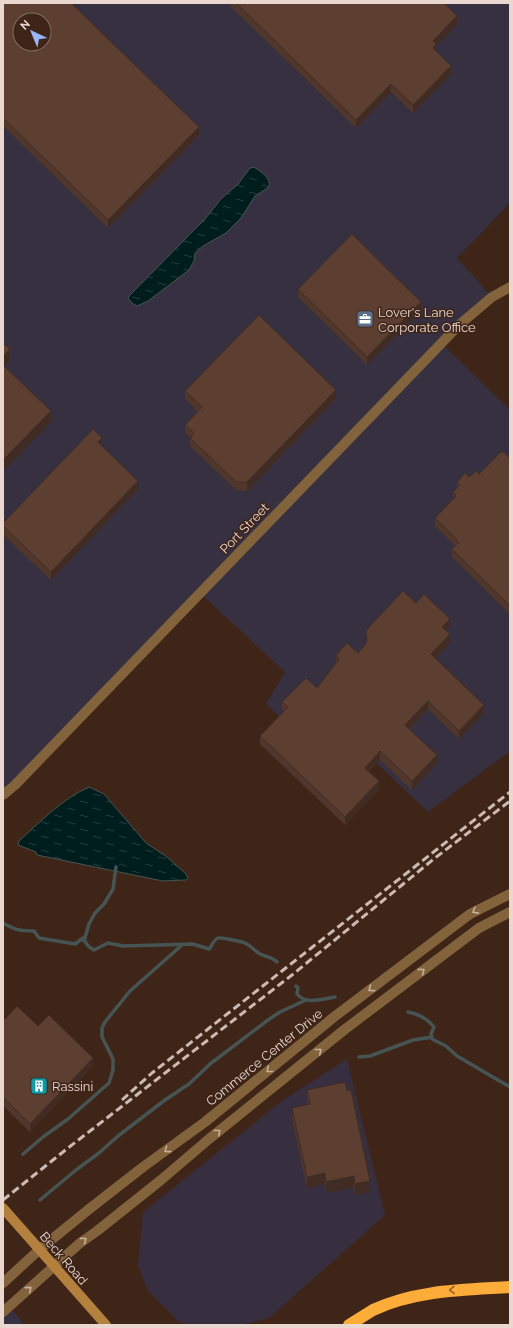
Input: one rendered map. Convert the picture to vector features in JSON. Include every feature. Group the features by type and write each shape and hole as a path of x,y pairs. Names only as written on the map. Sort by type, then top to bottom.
{"highway":[{"path":"349,1325 373,1310 415,1296 443,1291 510,1287"}],"main road":[{"name":"Beck Road","path":"3,1208 106,1325"}],"street":[{"name":"Port Street","path":"3,795 15,785 459,325 492,297 510,287"},
{"name":"Commerce Center Drive","path":"3,1283 40,1249 143,1166 205,1122 334,1017 470,914 510,894"},
{"path":"3,1312 80,1243 98,1231 344,1030 479,928 510,912"},
{"path":"334,1017 344,1030"}],"shaded area":[{"path":"3,3 510,3 510,203 457,258 492,297 441,343 510,410 510,751 428,812 366,753 343,777 266,704 285,672 200,593 3,795"},
{"path":"347,1059 385,1215 269,1318 241,1325 193,1325 180,1323 148,1291 138,1265 143,1212 282,1101"},
{"path":"3,1300 25,1325 3,1325"}],"water":[{"path":"254,167 267,178 269,187 255,196 241,218 226,233 203,246 195,253 194,261 189,270 148,301 137,306 132,303 128,298 130,295 205,219 221,199 238,184 250,168"},
{"path":"89,787 104,794 146,843 167,857 186,874 188,878 186,880 163,881 37,855 36,852 18,845 19,841 52,811 79,792"}],"building":[{"path":"3,3 71,3 199,127 108,220 3,118"},
{"path":"236,3 444,3 457,16 433,41 436,44 433,48 451,66 413,105 391,84 356,120"},
{"path":"352,234 421,302 367,357 298,289"},
{"path":"259,315 336,390 247,482 236,482 190,438 194,433 185,425 202,407 185,391"},
{"path":"3,343 10,349 3,356"},
{"path":"3,365 51,411 3,460"},
{"path":"93,429 102,438 98,442 138,481 51,572 3,526 3,523"},
{"path":"502,451 510,458 510,606 452,549 459,542 435,518 456,496 453,492 460,485 457,482 465,473 469,477 476,471 479,474"},
{"path":"403,591 416,603 424,594 450,619 442,627 450,634 431,654 484,705 459,731 428,701 405,725 437,755 412,781 380,751 365,768 379,781 345,817 260,736 288,707 282,702 306,678 317,688 339,659 336,655 347,643 358,653 365,645 367,640 366,631"},
{"name":"Rassini","path":"17,1006 38,1026 49,1015 93,1058 30,1124 3,1097 3,1021"},
{"path":"345,1082 347,1091 351,1090 370,1181 355,1184 354,1176 326,1182 325,1173 307,1177 292,1108 310,1104 307,1090"}],"waterway":[{"path":"84,941 89,924 95,913 104,904 113,889 116,867"},
{"path":"3,923 18,930 34,931 39,938 75,944 83,938 88,946 94,950 108,943 123,946 193,944 209,949 216,939 223,938 245,943 260,954 277,962"},
{"path":"23,1154 68,1119 109,1083 113,1070 113,1059 102,1037 102,1028 105,1022 130,991 182,945"},
{"path":"296,986 298,988 297,994 305,999 314,1000 335,997"},
{"path":"40,1200 118,1136 165,1100 189,1084 210,1064 268,1020 280,1012 306,1000"},
{"path":"408,1012 422,1017 432,1024 434,1027 431,1034 432,1039 446,1046 457,1056 510,1087"},
{"path":"359,1057 370,1056 413,1040 432,1037"}],"railway":[{"path":"122,1100 152,1073 510,792"},
{"path":"3,1200 292,975 435,858 510,801"}],"place":[{"name":"Lover's Lane Corporate Office","path":"365,319"},
{"name":"Rassini","path":"39,1086"}]}
